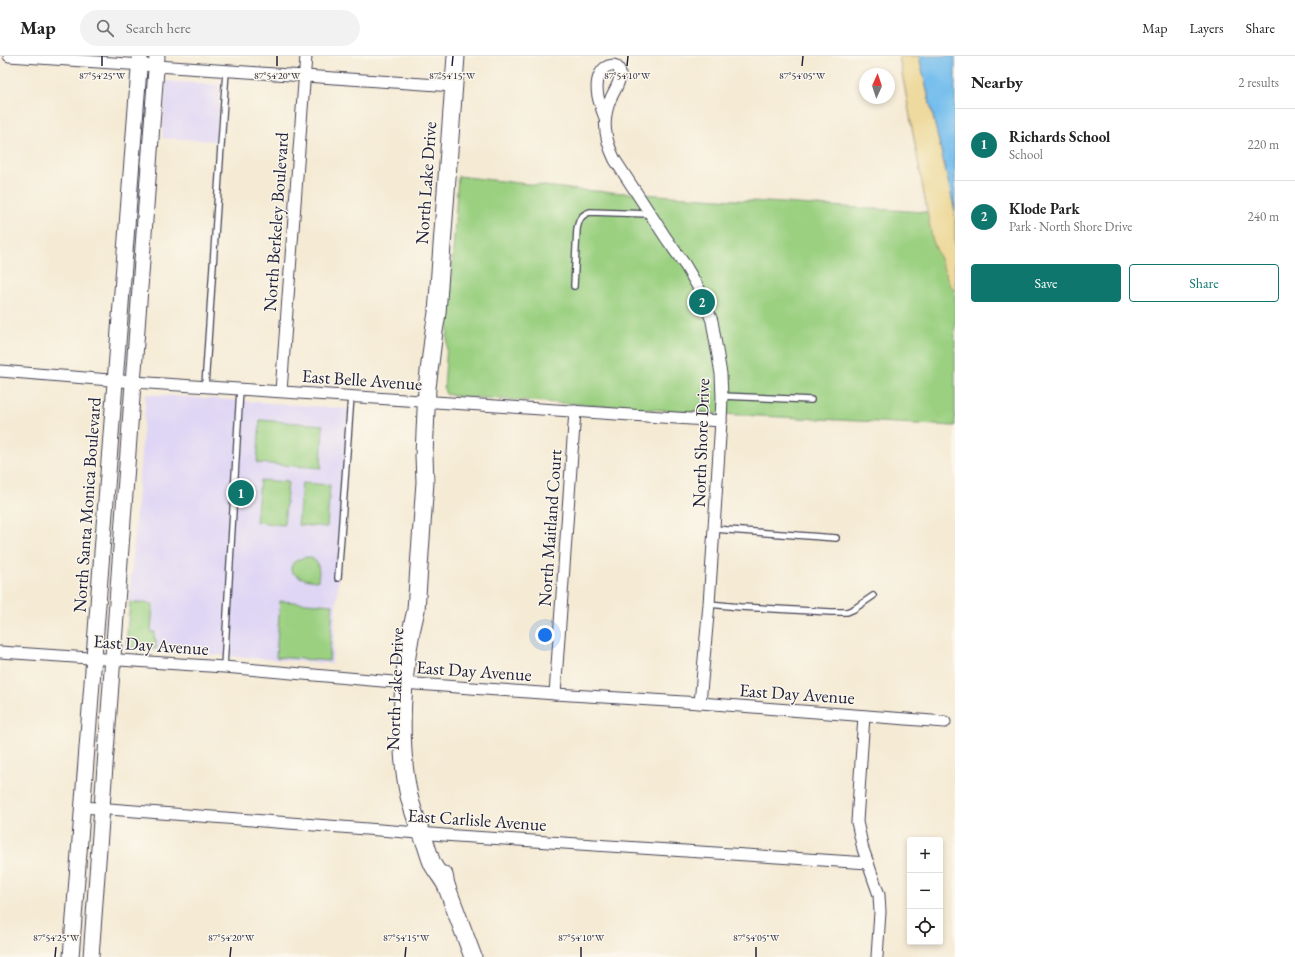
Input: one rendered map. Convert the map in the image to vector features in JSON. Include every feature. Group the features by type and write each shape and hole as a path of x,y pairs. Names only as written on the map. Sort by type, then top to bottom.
{"main road":[{"name":"North Lake Drive","path":"456,56 437,313 434,331 431,402 424,455 425,482 416,610 411,629 410,683 413,765 427,834 442,862 446,885 473,957"}],"street":[{"path":"9,56 157,61 226,71 453,86"},
{"name":"North Berkeley Boulevard","path":"281,392 306,56"},
{"name":"North Santa Monica Boulevard","path":"71,957 140,61"},
{"name":"North Santa Monica Boulevard","path":"91,957 157,61"},
{"name":"North Shore Drive","path":"605,118 609,103 620,78 619,69 613,62 604,68 598,81 598,98 605,118 607,141 612,155 685,265 701,292 712,321 721,374 721,421 709,604 700,703"},
{"name":"East Belle Avenue","path":"0,371 134,382 721,421"},
{"name":"North Maitland Court","path":"555,694 575,411"},
{"name":"East Day Avenue","path":"0,652 224,667 410,683 946,722"},
{"path":"864,716 857,822 863,849 879,895 880,912 877,957"},
{"name":"East Carlisle Avenue","path":"83,807 427,834 868,863"}],"lane":[{"path":"205,386 226,71"},
{"path":"574,286 577,229 579,220 583,214 590,212 650,214"},
{"path":"224,667 240,389"},
{"path":"338,578 351,396"},
{"path":"722,396 811,400"},
{"path":"714,529 836,538"},
{"path":"709,604 748,608 847,612 873,596"}],"shaded area":[{"path":"166,81 220,85 217,141 162,138"},
{"path":"146,394 351,409 332,664 125,648"}],"green space":[{"path":"458,176 579,190 955,214 955,426 721,414 455,396 446,394 444,389"},
{"path":"260,420 323,425 321,468 257,463"},
{"path":"260,480 288,482 284,525 256,522"},
{"path":"302,483 330,485 327,527 298,525"},
{"path":"306,557 314,559 318,565 319,572 317,581 303,578 291,571 293,563"},
{"path":"280,601 333,605 329,661 276,657"},
{"path":"130,602 153,604 151,632 155,632 154,638 156,639 156,649 130,647 126,645"}],"sand":[{"path":"899,56 919,56 955,211 955,291 949,283 932,238"}],"water":[{"path":"919,56 955,56 955,211"}],"place":[{"name":"Klode Park","path":"702,302"},
{"name":"Richards School","path":"241,493"}]}
